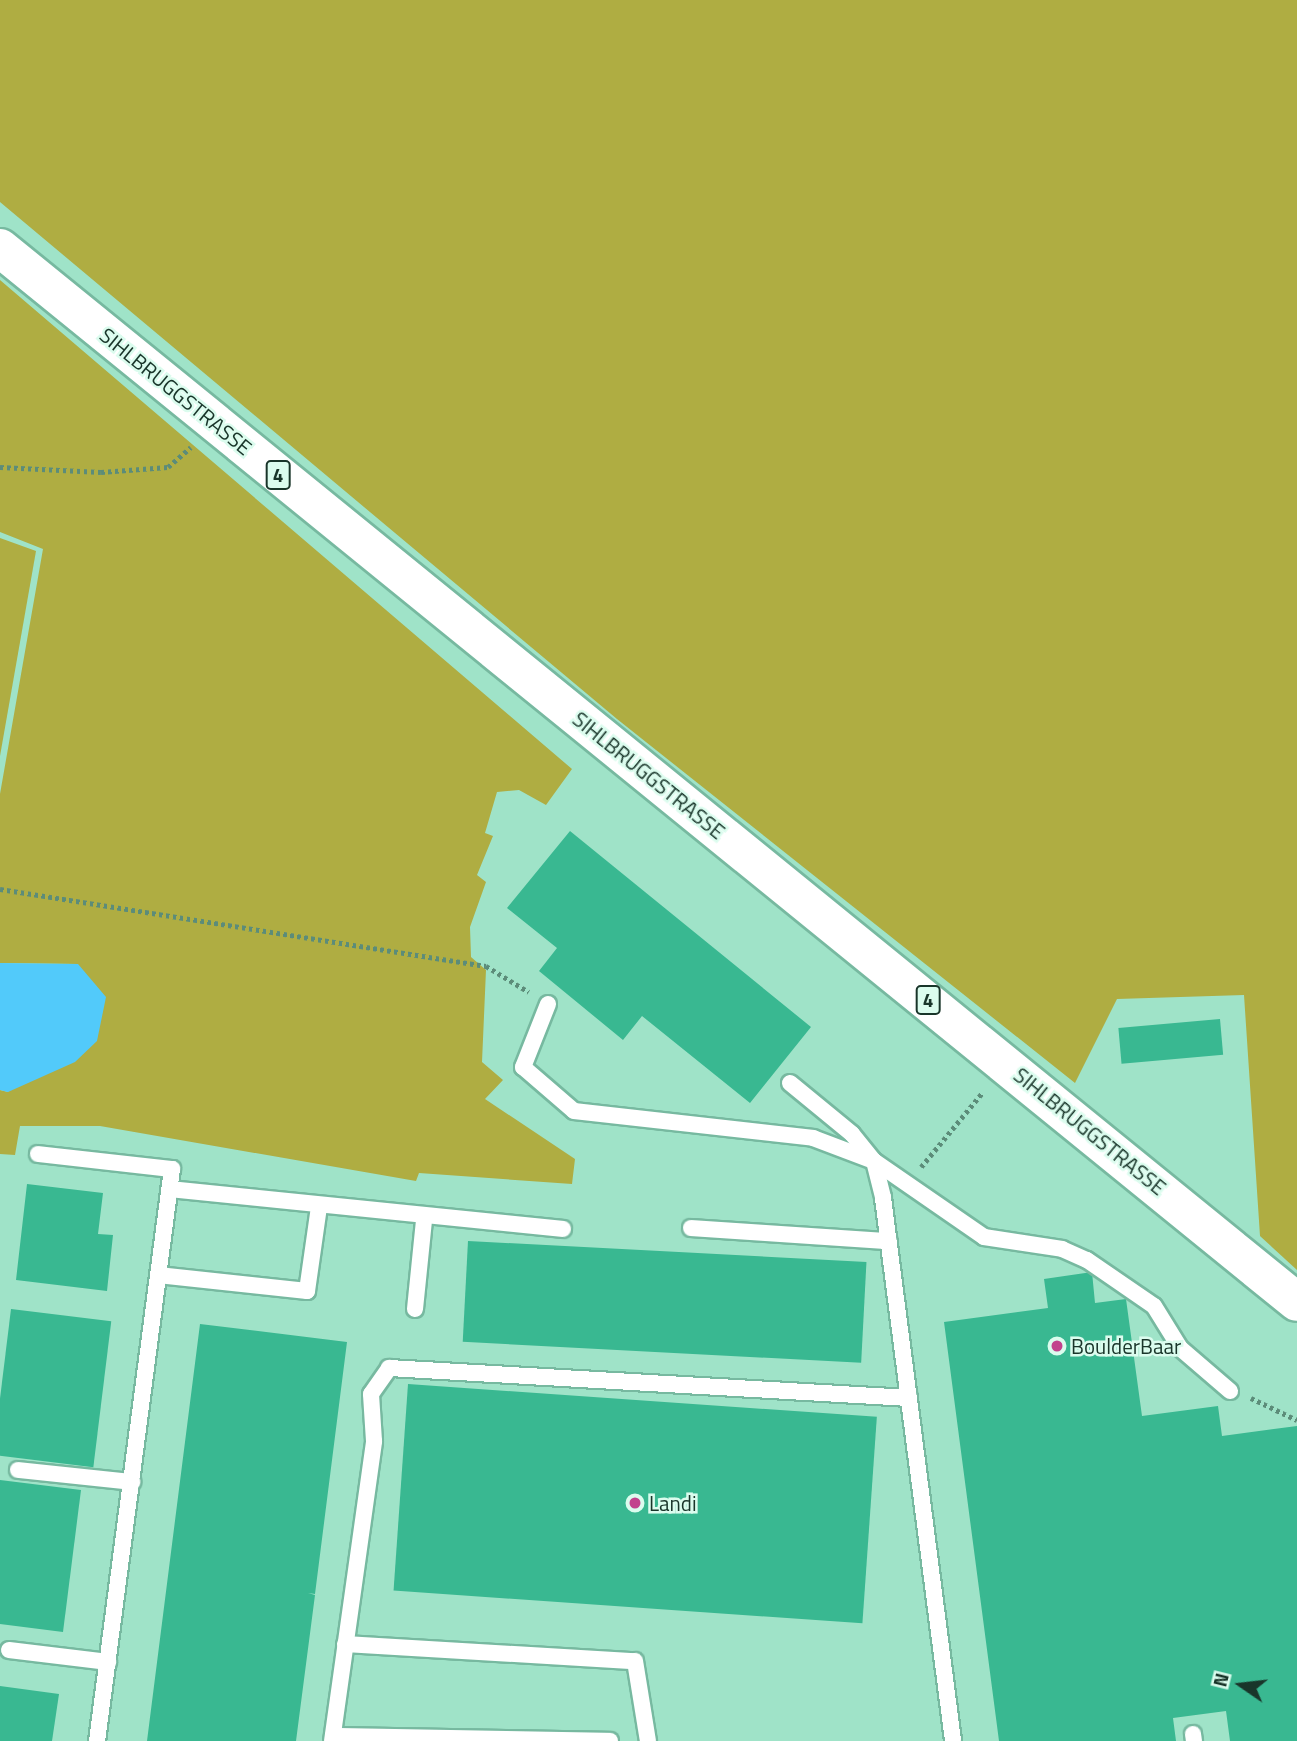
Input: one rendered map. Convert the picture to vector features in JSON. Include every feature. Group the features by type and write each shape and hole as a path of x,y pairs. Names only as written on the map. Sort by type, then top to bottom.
{"main road":[{"name":"SIHLBRUGGSTRASSE","path":"0,248 1297,1302"}],"lane":[{"path":"548,1004 523,1067 574,1111 813,1138 874,1161 910,1181 984,1237 1051,1247 1087,1259 1154,1306 1180,1348 1230,1391"},
{"path":"790,1083 852,1134 874,1161 889,1241 953,1741"},
{"path":"38,1154 172,1169 97,1741"},
{"path":"170,1189 424,1220 564,1229"},
{"path":"158,1275 307,1292 319,1208"},
{"path":"415,1310 424,1220"},
{"path":"691,1228 889,1241"},
{"path":"610,1741 332,1739 374,1441 371,1394 389,1368 909,1398"},
{"path":"18,1470 132,1482"},
{"path":"345,1644 635,1661 648,1741"},
{"path":"9,1650 108,1662"}],"path":[{"path":"0,467 101,472 168,467 218,425"},
{"path":"0,889 486,966 548,1004"},
{"path":"910,1181 987,1086"},
{"path":"1230,1391 1297,1420"}],"shaded area":[{"path":"0,0 1297,0 1297,1270 1260,1236 1244,995 1117,999 1075,1083 617,719 0,202"},
{"path":"0,280 572,769 546,805 519,790 497,792 485,833 493,836 477,875 486,882 470,927 471,957 486,970 482,1062 503,1080 485,1099 575,1159 572,1184 419,1173 416,1181 100,1126 20,1126 15,1155 0,1154 0,1090 8,1092 78,964 0,963 0,794 43,549 0,532"},
{"path":"0,538 36,551 0,756"}],"water":[{"path":"0,963 78,964 106,997 97,1041 75,1062 8,1092 0,1090"}],"building":[{"path":"570,831 811,1027 750,1103 642,1016 623,1040 539,971 557,948 507,908"},
{"path":"1220,1019 1223,1055 1122,1064 1118,1028"},
{"path":"27,1184 103,1193 98,1234 113,1235 107,1291 16,1280"},
{"path":"468,1241 866,1262 861,1363 463,1342"},
{"path":"1092,1272 1095,1303 1126,1299 1142,1416 1218,1406 1222,1436 1297,1426 1297,1741 1230,1741 1226,1711 1173,1718 1176,1741 999,1741 944,1322 1048,1308 1044,1279"},
{"path":"11,1309 111,1321 93,1467 0,1456 0,1399"},
{"path":"200,1324 347,1342 315,1594 308,1593 315,1595 296,1741 147,1741"},
{"name":"Landi","path":"408,1384 877,1417 862,1623 394,1590"},
{"path":"0,1480 81,1490 63,1632 0,1624"},
{"path":"0,1686 59,1694 52,1741 0,1741"}],"place":[{"name":"BoulderBaar","path":"1057,1346"},
{"name":"Landi","path":"635,1503"}]}
